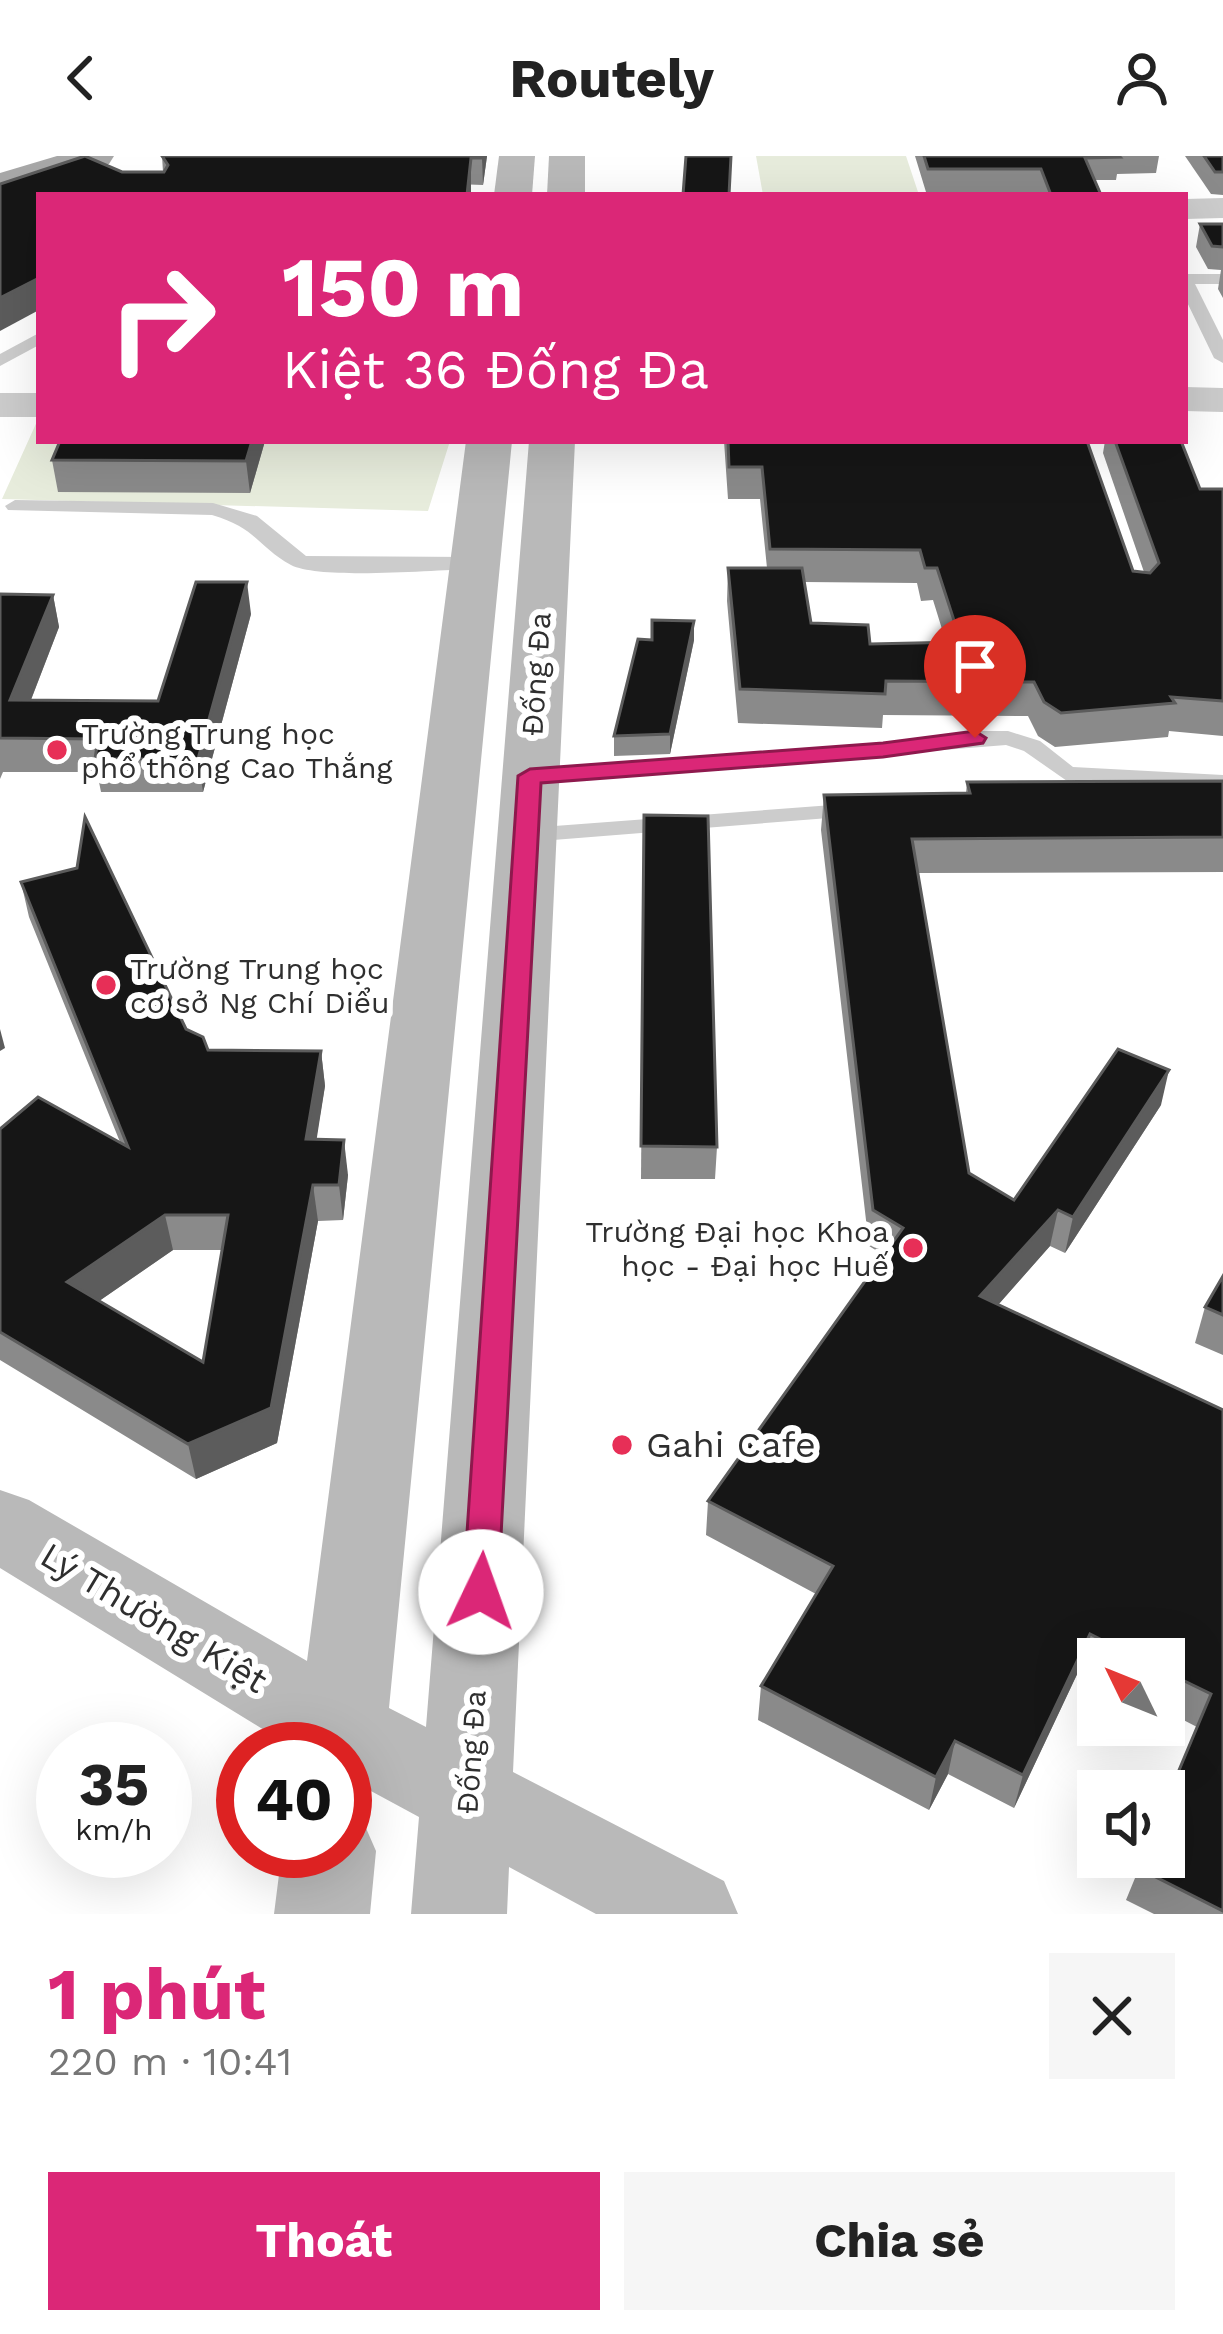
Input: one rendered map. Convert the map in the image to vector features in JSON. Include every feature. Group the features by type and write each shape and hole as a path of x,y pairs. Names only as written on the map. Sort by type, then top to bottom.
{"main road":[{"path":"0,160 14,156"},
{"path":"0,185 96,165"}],"street":[{"path":"513,192 518,156"},
{"path":"566,192 567,156"},
{"path":"1188,209 1223,208"},
{"path":"1188,399 1223,400"},
{"path":"0,405 36,404"},
{"path":"343,1722 489,444"},
{"name":"Đống Đa","path":"459,1914 552,444"},
{"name":"Lý Thường Kiệt","path":"0,1525 314,1722"},
{"name":"Lý Thường Kiệt","path":"372,1753 469,1796 690,1914"},
{"path":"322,1914 325,1878"}],"lane":[{"path":"1188,280 1223,279"},
{"path":"1188,286 1223,358"},
{"path":"0,361 36,340"},
{"path":"15,506 214,509 250,520 299,561 321,566 472,562"},
{"path":"529,806 975,738 1008,738 1032,746 1067,774 1223,782"},
{"path":"529,806 883,807"}],"green space":[{"path":"756,156 906,156 918,192 762,192"},
{"path":"36,424 36,444 449,444 428,511 2,499"}],"building":[{"path":"85,156 122,172 164,172 168,165 162,156 482,156 471,158 467,192 36,192 36,280 0,298 0,184"},
{"path":"686,156 731,156 729,192 683,192"},
{"path":"924,156 1120,157 1085,158 1100,192 1050,192 1041,169 928,169"},
{"path":"1204,156 1223,156 1223,172 1215,172"},
{"path":"1200,224 1223,224 1223,247 1212,246"},
{"path":"59,444 251,444 246,461 52,460"},
{"path":"728,444 1088,444 1133,571 1150,573 1159,563 1116,444 1182,444 1200,489 1223,489 1223,701 1171,697 1175,703 1061,713 1044,702 1034,682 886,681 885,694 740,689 728,568 802,568 811,623 868,625 870,644 961,642 937,568 925,568 920,550 770,549 762,467 729,467"},
{"path":"196,582 247,582 198,759 95,759 98,739 0,738 0,594 53,595 10,700 158,701"},
{"path":"652,620 694,621 670,734 614,736 638,639 652,640"},
{"path":"1223,781 1223,837 912,839 969,1173 1014,1200 1118,1049 1169,1070 1073,1217 1058,1210 980,1296 1223,1410 1223,1911 1158,1878 1185,1878 1185,1770 1179,1770 1211,1694 1185,1681 1185,1638 1098,1638 1090,1634 1077,1638 1077,1661 1023,1775 955,1741 936,1777 761,1686 833,1566 708,1501 903,1228 873,1210 824,795 970,793 967,782"},
{"path":"644,815 708,816 717,1147 641,1146"},
{"path":"85,817 186,1029 203,1037 208,1050 321,1051 306,1139 344,1140 339,1185 313,1185 271,1408 188,1444 0,1332 0,1129 38,1097 128,1147 21,882 77,868","holes":["165,1215 228,1215 203,1362 67,1282"]},
{"path":"1223,1276 1223,1315 1205,1307"}],"place":[{"name":"Trường Trung học phổ thông Cao Thắng","path":"57,750"},
{"name":"Trường Trung học cơ sở Ng Chí Diểu","path":"106,985"},
{"name":"Trường Đại học Khoa học - Đại học Huế","path":"913,1248"},
{"name":"Gahi Cafe","path":"622,1445"}],"route":[{"path":"481,1592 530,776 883,750 975,738"}]}
